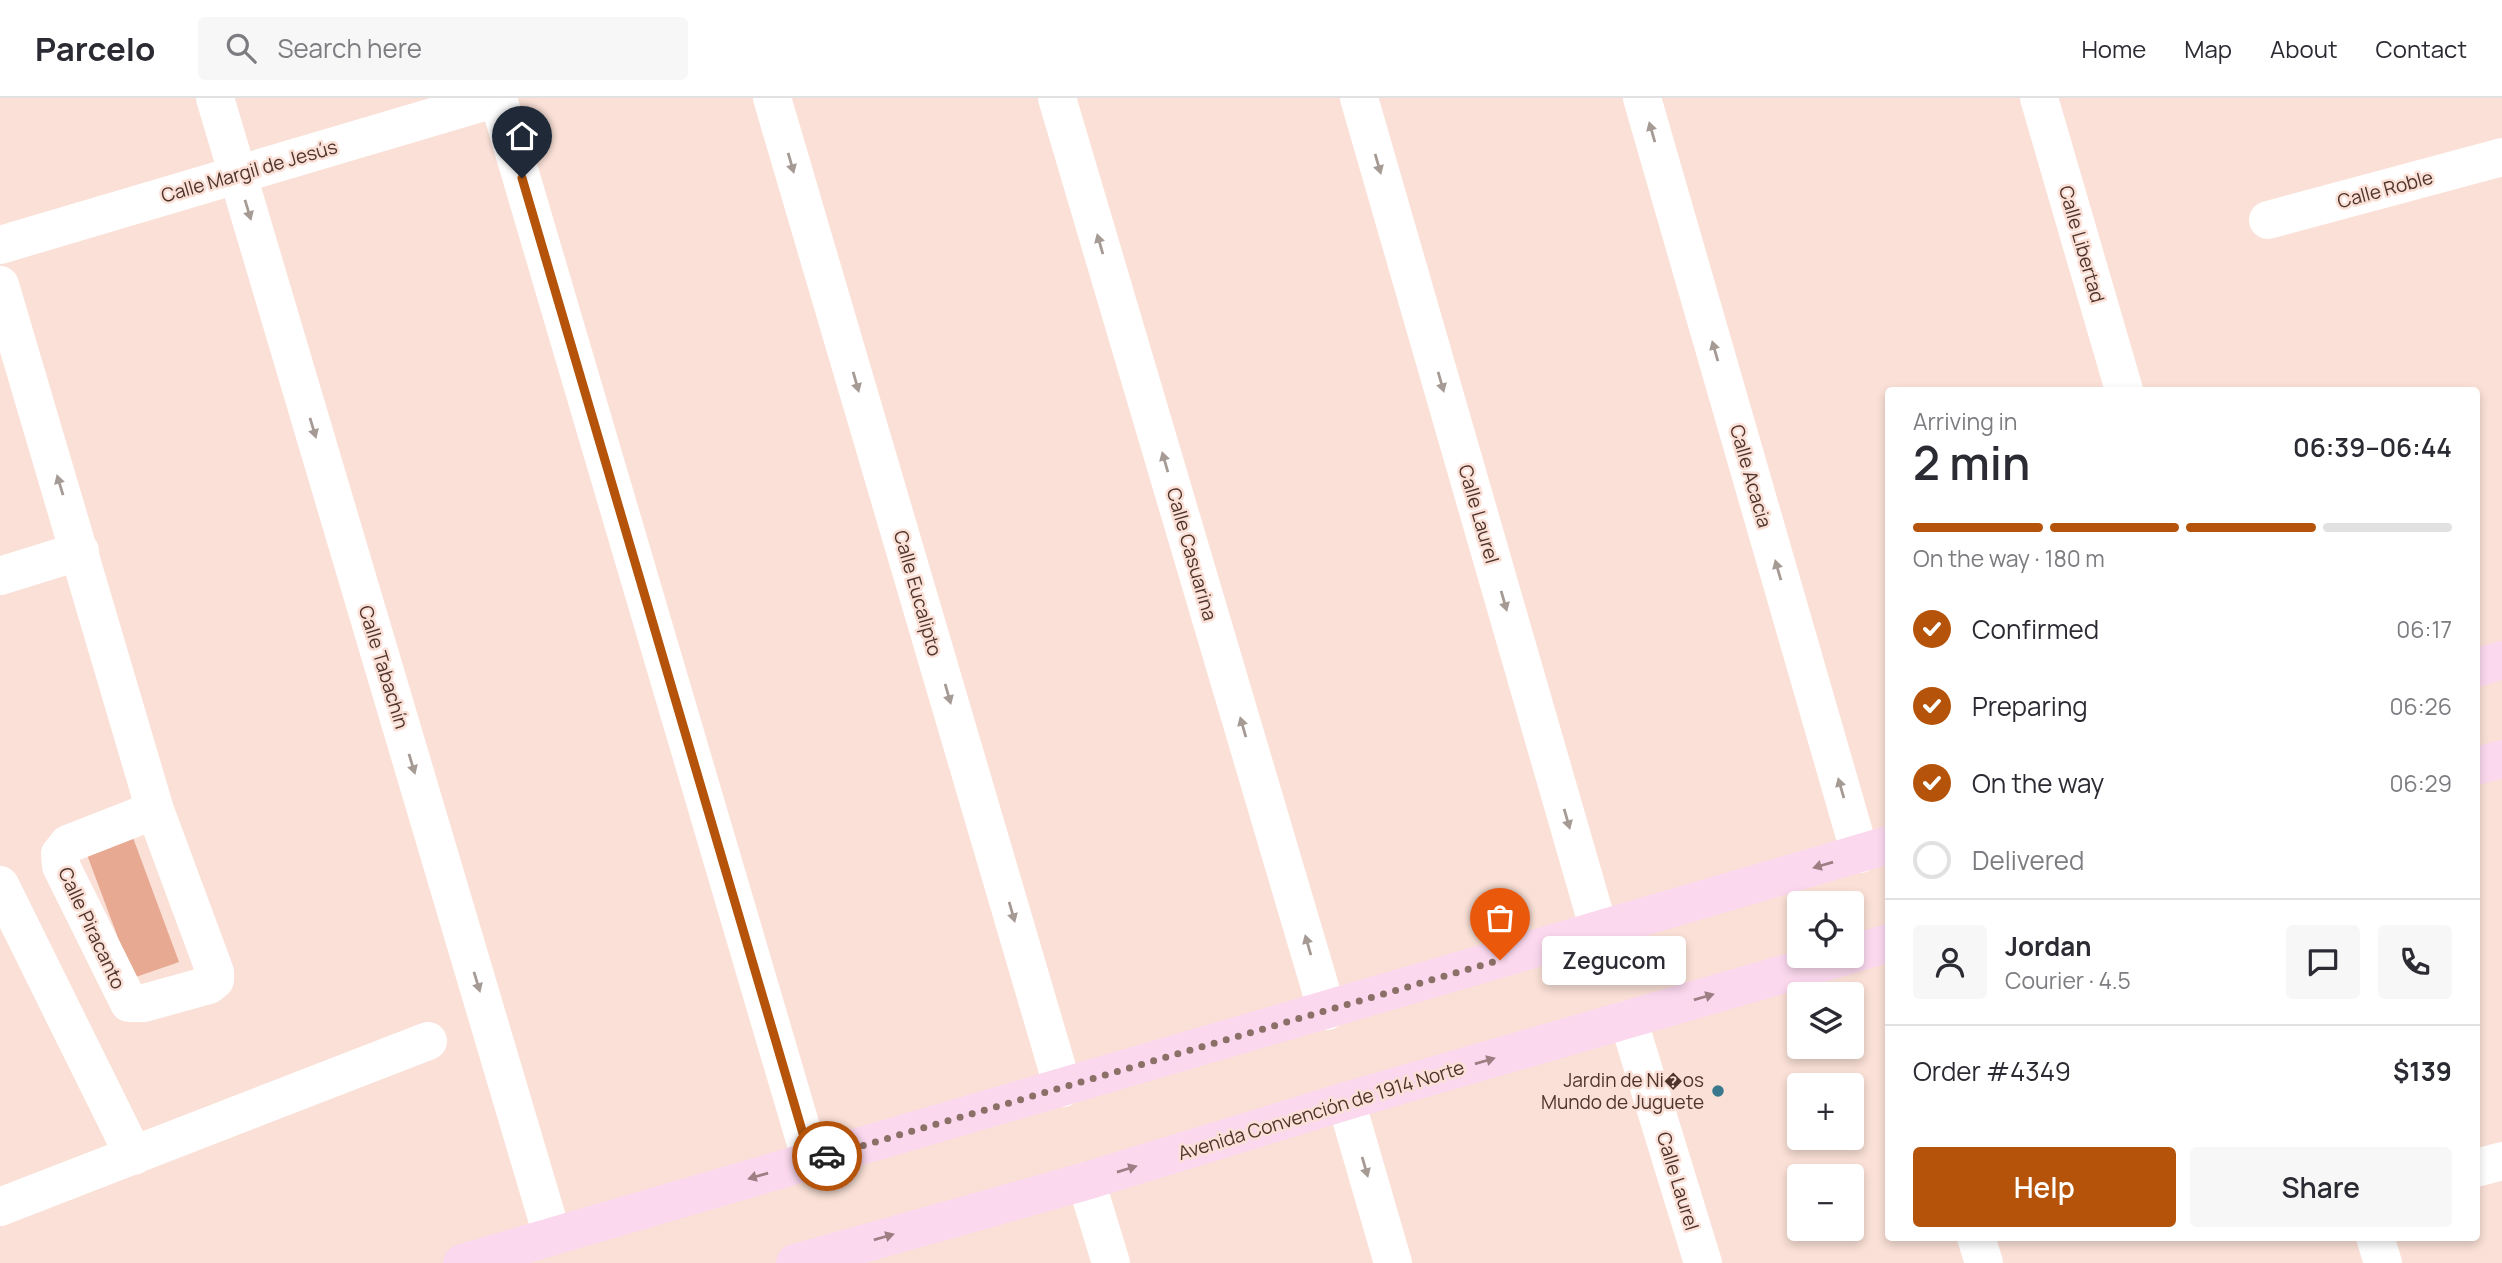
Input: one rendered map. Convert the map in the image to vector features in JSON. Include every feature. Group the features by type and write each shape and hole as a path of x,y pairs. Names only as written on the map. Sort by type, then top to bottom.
{"main road":[{"path":"2480,667 2502,660"},
{"path":"2480,765 2502,759"},
{"path":"461,1263 1874,849"},
{"path":"1864,950 1885,944"},
{"name":"Avenida Convención de 1914 Norte","path":"795,1263 836,1257 1346,1101 1804,968"}],"street":[{"name":"Calle Tabachín","path":"215,98 552,1235"},
{"name":"Calle Margil de Jesús","path":"0,245 498,98"},
{"path":"498,98 811,1161"},
{"name":"Calle Eucalipto","path":"772,98 1063,1088"},
{"name":"Calle Casuarina","path":"1057,98 1327,1011"},
{"name":"Calle Laurel","path":"1359,98 1600,930"},
{"name":"Calle Acacia","path":"1642,98 1874,849"},
{"name":"Calle Libertad","path":"2039,98 2123,387"},
{"name":"Calle Roble","path":"2268,220 2502,157"},
{"name":"Calle Piracanto","path":"0,285 155,810 215,972 215,980 209,985 144,1003 129,1003 61,866 60,854 68,844 155,810"},
{"path":"0,576 80,551"},
{"path":"0,884 134,1156"},
{"name":"Calle Laurel","path":"1628,1019 1703,1263"},
{"path":"0,1207 428,1041"},
{"path":"1346,1101 1393,1263"},
{"path":"2480,1167 2502,1161"},
{"path":"1086,1181 1111,1263"},
{"path":"1977,1241 1984,1263"},
{"path":"2376,1241 2383,1263"}],"shaded area":[{"path":"132,835 179,962 133,978 86,852"}],"way so far":[{"path":"827,1156 1500,960"}],"place":[{"name":"Zegucom","path":"1500,960"},
{"name":"Jardin de Ni�os Mundo de Juguete","path":"1718,1091"}],"route":[{"path":"522,178 811,1161 827,1156"}]}
